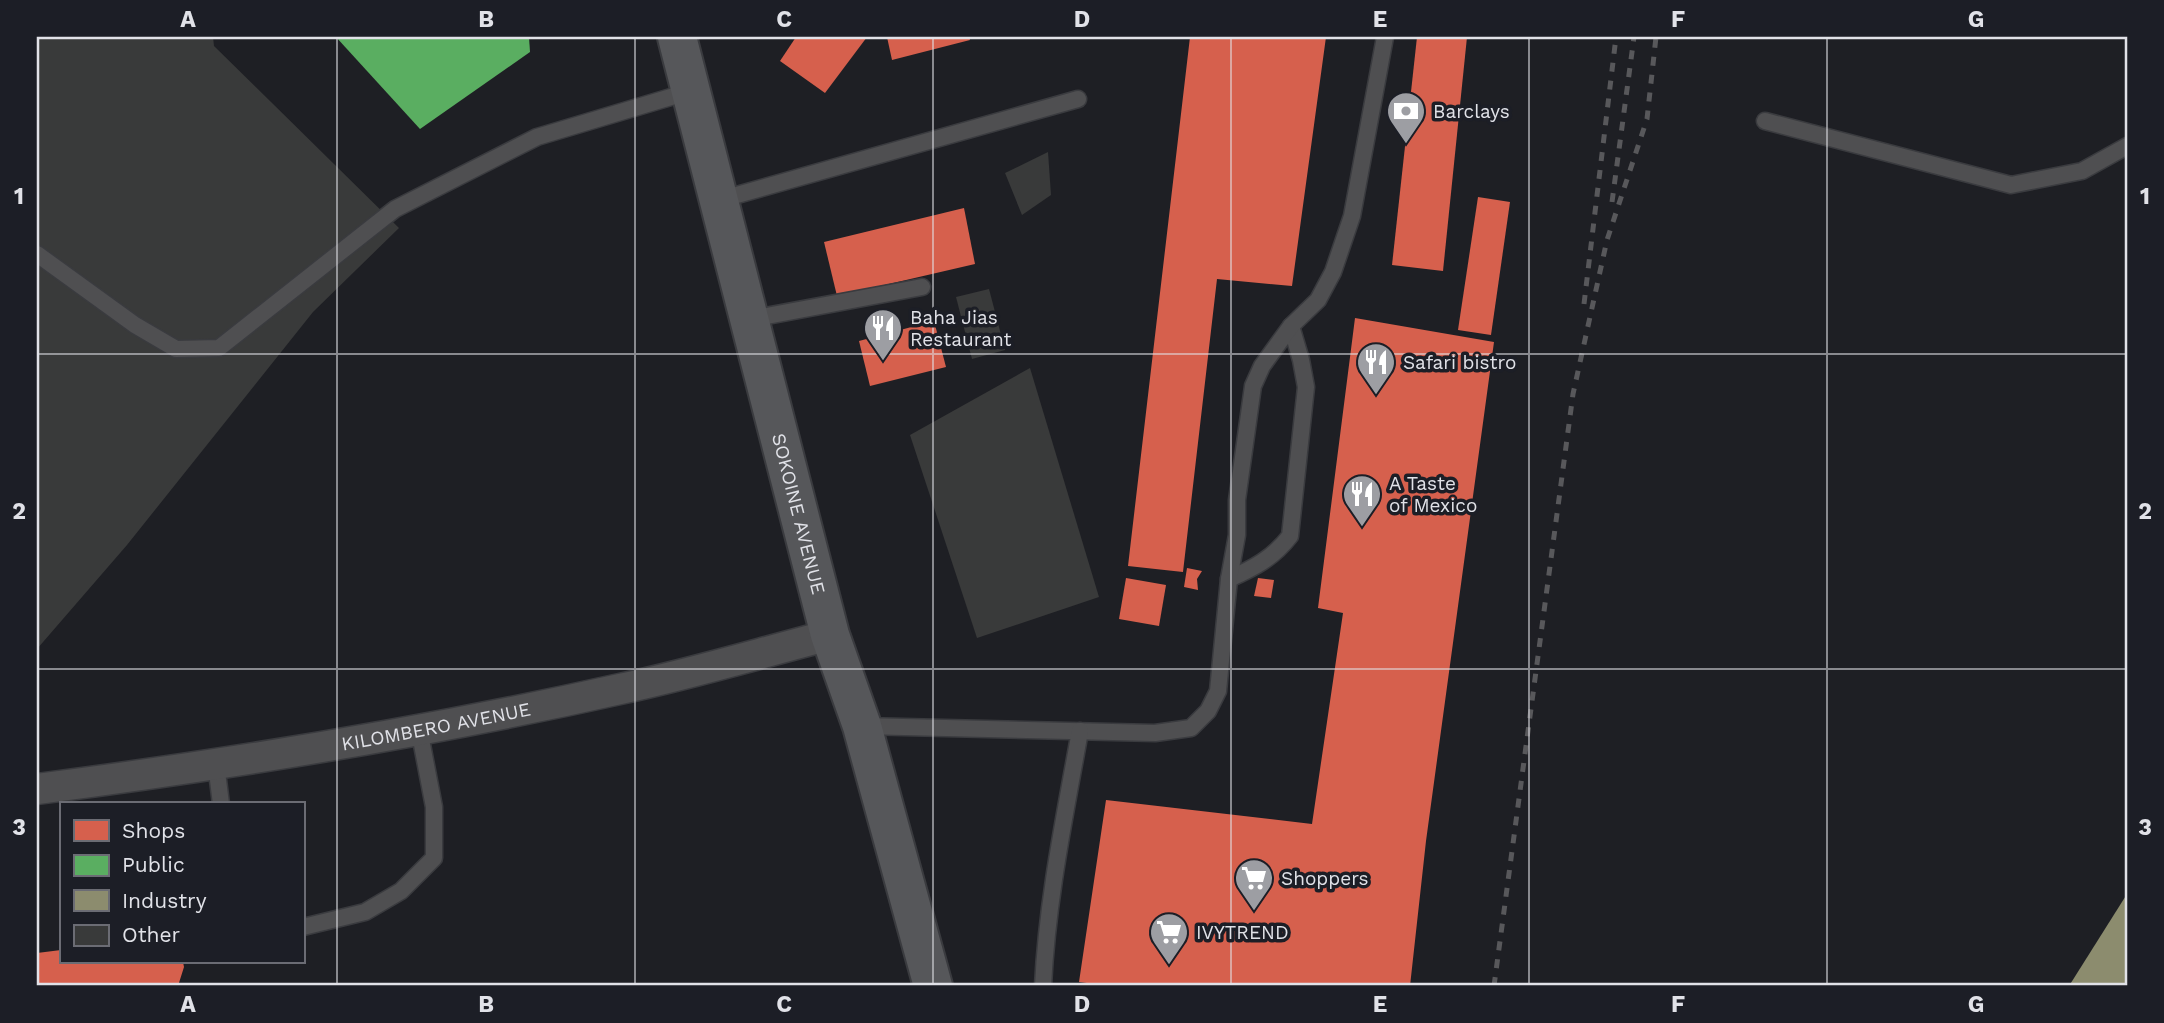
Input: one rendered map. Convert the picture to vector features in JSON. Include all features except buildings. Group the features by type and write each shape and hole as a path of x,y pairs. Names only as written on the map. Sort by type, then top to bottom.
{"main road":[{"name":"SOKOINE AVENUE","path":"677,37 830,635 862,726 933,986"}],"street":[{"name":"KILOMBERO AVENUE","path":"37,789 216,764 419,729 621,689 830,635"}],"lane":[{"path":"862,726 1155,733 1191,728 1208,711 1218,691 1229,579 1237,535 1237,500 1253,386 1262,366 1291,326 1318,300 1333,272 1348,227 1385,37"},
{"path":"37,254 135,325 176,349 219,348 395,209 537,137 691,91"},
{"path":"719,200 1077,99"},
{"path":"1765,121 2011,185 2082,171 2127,146"},
{"path":"750,318 922,287"},
{"path":"1229,579 1255,568 1278,553 1290,536 1306,387 1291,326"},
{"path":"304,927 365,912 401,891 435,858 434,807 419,729"},
{"path":"1043,986 1045,951 1060,843 1080,731"},
{"path":"216,764 221,802"}],"railway":[{"path":"1584,304 1616,37"},
{"path":"1612,202 1634,37"},
{"path":"1494,986 1573,394 1607,240 1647,119 1656,37"}],"place":[{"name":"Barclays","path":"1406,145"},
{"name":"Baha Jias Restaurant","path":"883,362"},
{"name":"Safari bistro","path":"1376,396"},
{"name":"A Taste of Mexico","path":"1362,528"},
{"name":"Shoppers","path":"1254,912"},
{"name":"IVYTREND","path":"1169,966"}]}
